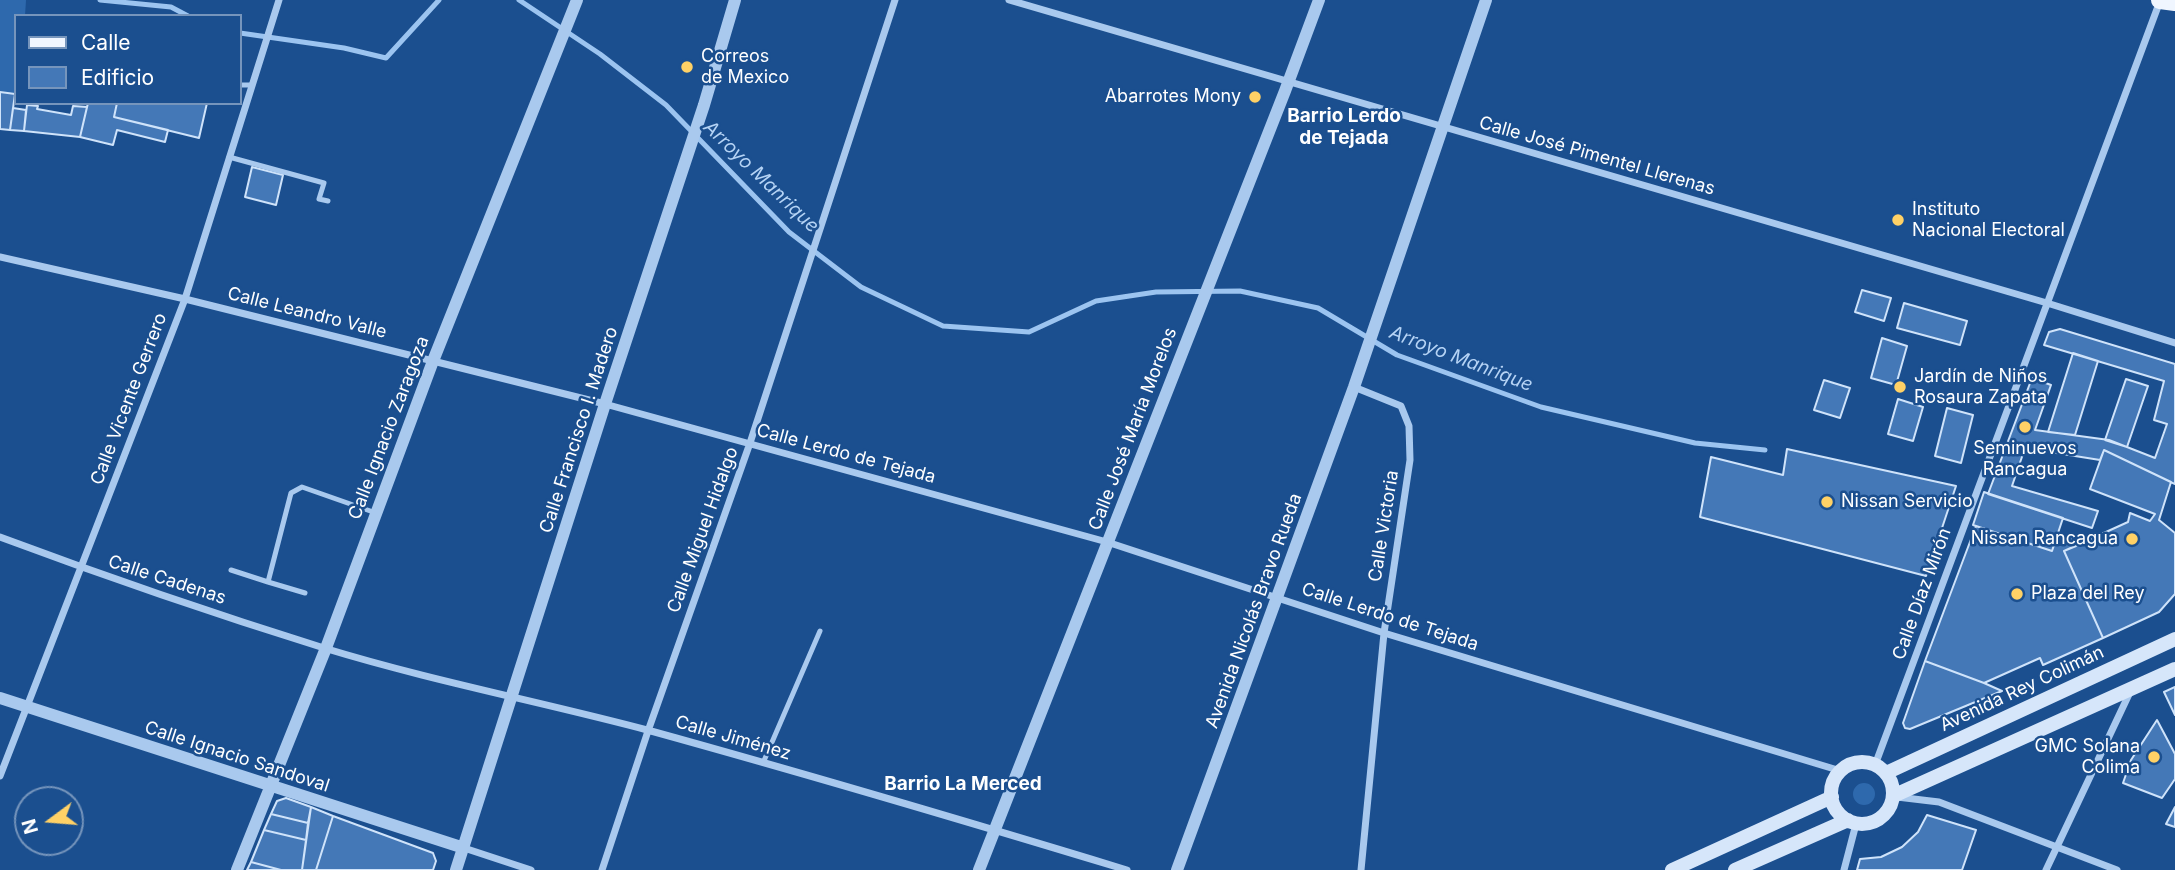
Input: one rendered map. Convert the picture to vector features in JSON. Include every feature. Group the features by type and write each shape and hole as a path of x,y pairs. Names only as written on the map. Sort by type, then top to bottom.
{"main road":[{"path":"2160,0 2175,2"},
{"name":"Avenida Rey Colimán","path":"1880,769 2175,639"},
{"path":"1893,796 2175,669"},
{"path":"1735,870 1852,822 1878,819 1886,813 1893,796 1893,788 1880,769 1857,762 1841,771 1835,779 1832,797 1840,814 1852,822"},
{"path":"1672,870 1832,797"}],"street":[{"name":"Calle Vicente Gerrero","path":"0,776 184,299 279,0"},
{"name":"Calle Ignacio Zaragoza","path":"237,870 326,648 433,361 577,0"},
{"name":"Calle Francisco I. Madero","path":"456,870 736,0"},
{"name":"Calle Miguel Hidalgo","path":"602,870 750,443 895,0"},
{"name":"Calle José Pimentel Llerenas","path":"1009,0 2047,303 2175,343"},
{"name":"Calle José María Morelos","path":"979,870 1319,0"},
{"path":"1443,128 1486,0"},
{"name":"Calle Díaz Mirón","path":"1880,769 2047,303 2160,0"},
{"name":"Avenida Nicolás Bravo Rueda","path":"1177,870 1354,387 1443,128"},
{"name":"Calle Leandro Valle","path":"0,257 184,299 605,404"},
{"name":"Calle Victoria","path":"1354,387 1401,406 1409,426 1410,460 1384,633 1361,870"},
{"name":"Calle Lerdo de Tejada","path":"605,404 1107,542 1384,633 1841,771"},
{"name":"Calle Cadenas","path":"0,537 82,568 326,648"},
{"name":"Calle Jiménez","path":"326,648 648,731 1127,870"},
{"path":"2046,870 2132,689"},
{"name":"Calle Ignacio Sandoval","path":"0,698 464,848"},
{"path":"1893,796 1939,802 2117,870"},
{"path":"1844,870 1852,822"},
{"path":"464,848 531,870"}],"lane":[{"path":"242,85 252,85"},
{"path":"229,157 324,183 319,199 328,201"},
{"path":"268,582 291,493 302,487 376,513"},
{"path":"230,570 304,593"},
{"path":"763,763 820,631"}],"shaded area":[{"path":"0,0 26,0 25,14 14,14 14,94 0,92"},
{"path":"1864,783 1872,786 1875,794 1872,802 1864,805 1856,802 1853,794 1856,786"}],"building":[{"path":"0,92 14,94 10,130 0,129"},
{"path":"27,105 71,115 73,106 87,107 80,137 24,131"},
{"path":"88,105 117,105 114,117 168,130 165,142 117,130 113,145 80,137"},
{"path":"117,105 207,105 199,138 114,117"},
{"path":"13,108 26,110 24,131 10,130"},
{"path":"252,167 283,175 276,205 245,197"},
{"path":"1862,290 1891,298 1884,321 1855,312"},
{"path":"1904,303 1967,321 1960,345 1897,328"},
{"name":"Seminuevos Rancagua","path":"2060,329 2175,364 2175,484 2104,450 2100,460 2025,448 2012,486 2098,511 2092,528 1988,494 2032,378 2051,385 2035,430 2109,440 2155,458 2167,424 2154,420 2164,381 2044,345 2049,332"},
{"path":"1882,338 1907,346 1896,385 1871,378"},
{"path":"2073,353 2098,361 2075,435 2048,432"},
{"path":"2126,379 2148,386 2127,447 2105,440"},
{"path":"1824,380 1850,388 1840,418 1814,410"},
{"path":"1898,399 1923,407 1913,441 1888,434"},
{"path":"1947,408 1973,415 1961,463 1935,456"},
{"name":"Nissan Servicio","path":"1787,449 1956,486 1926,576 1700,517 1711,457 1783,475"},
{"name":"Nissan Rancagua","path":"2104,450 2171,482 2159,520 2175,533 2175,594 2159,612 2103,638 2064,551 2128,522 2130,513 2150,521 2155,514 2090,489"},
{"path":"1984,492 2063,518 2052,551 1973,525"},
{"name":"Plaza del Rey","path":"1976,526 2052,551 2055,542 2071,534 2076,546 2064,551 2103,638 2043,665 2040,658 1984,683 1925,661"},
{"path":"1925,661 2002,691 1910,729 1905,728 1903,723"},
{"path":"2175,687 2175,715 2164,692"},
{"name":"GMC Solana Colima","path":"2157,720 2175,754 2175,779 2162,798 2123,783 2131,760"},
{"path":"286,798 311,807 308,823 271,814 277,801"},
{"path":"311,807 333,816 316,870 302,870"},
{"path":"2175,807 2175,827 2166,824"},
{"path":"271,814 308,823 306,840 264,830"},
{"path":"1927,815 1976,830 1962,870 1857,870 1860,859 1881,857 1902,847 1918,832"},
{"path":"333,816 433,853 436,861 433,870 316,870"},
{"path":"264,830 306,840 302,870 281,870 251,862"},
{"path":"251,862 281,870 247,870"}],"waterway":[{"name":"Arroyo Manrique","path":"100,0 171,7 184,14"},
{"name":"Arroyo Manrique","path":"242,33 344,48 386,58 439,0"},
{"name":"Arroyo Manrique","path":"519,0 600,54 666,105 789,232 861,287 943,326 1029,332 1096,301 1156,292 1240,291 1318,308 1397,355 1541,407 1695,443 1765,450"}],"place":[{"name":"Correos de Mexico","path":"687,67"},
{"name":"Abarrotes Mony","path":"1255,97"},
{"name":"Instituto Nacional Electoral","path":"1898,220"},
{"name":"Jardín de Niños Rosaura Zapata","path":"1900,387"},
{"name":"Seminuevos Rancagua","path":"2025,427"},
{"name":"Nissan Servicio","path":"1827,502"},
{"name":"Nissan Rancagua","path":"2132,539"},
{"name":"Plaza del Rey","path":"2017,594"},
{"name":"GMC Solana Colima","path":"2154,757"}],"district":[{"name":"Barrio Lerdo de Tejada","path":"1344,127"},
{"name":"Barrio La Merced","path":"963,784"}]}
